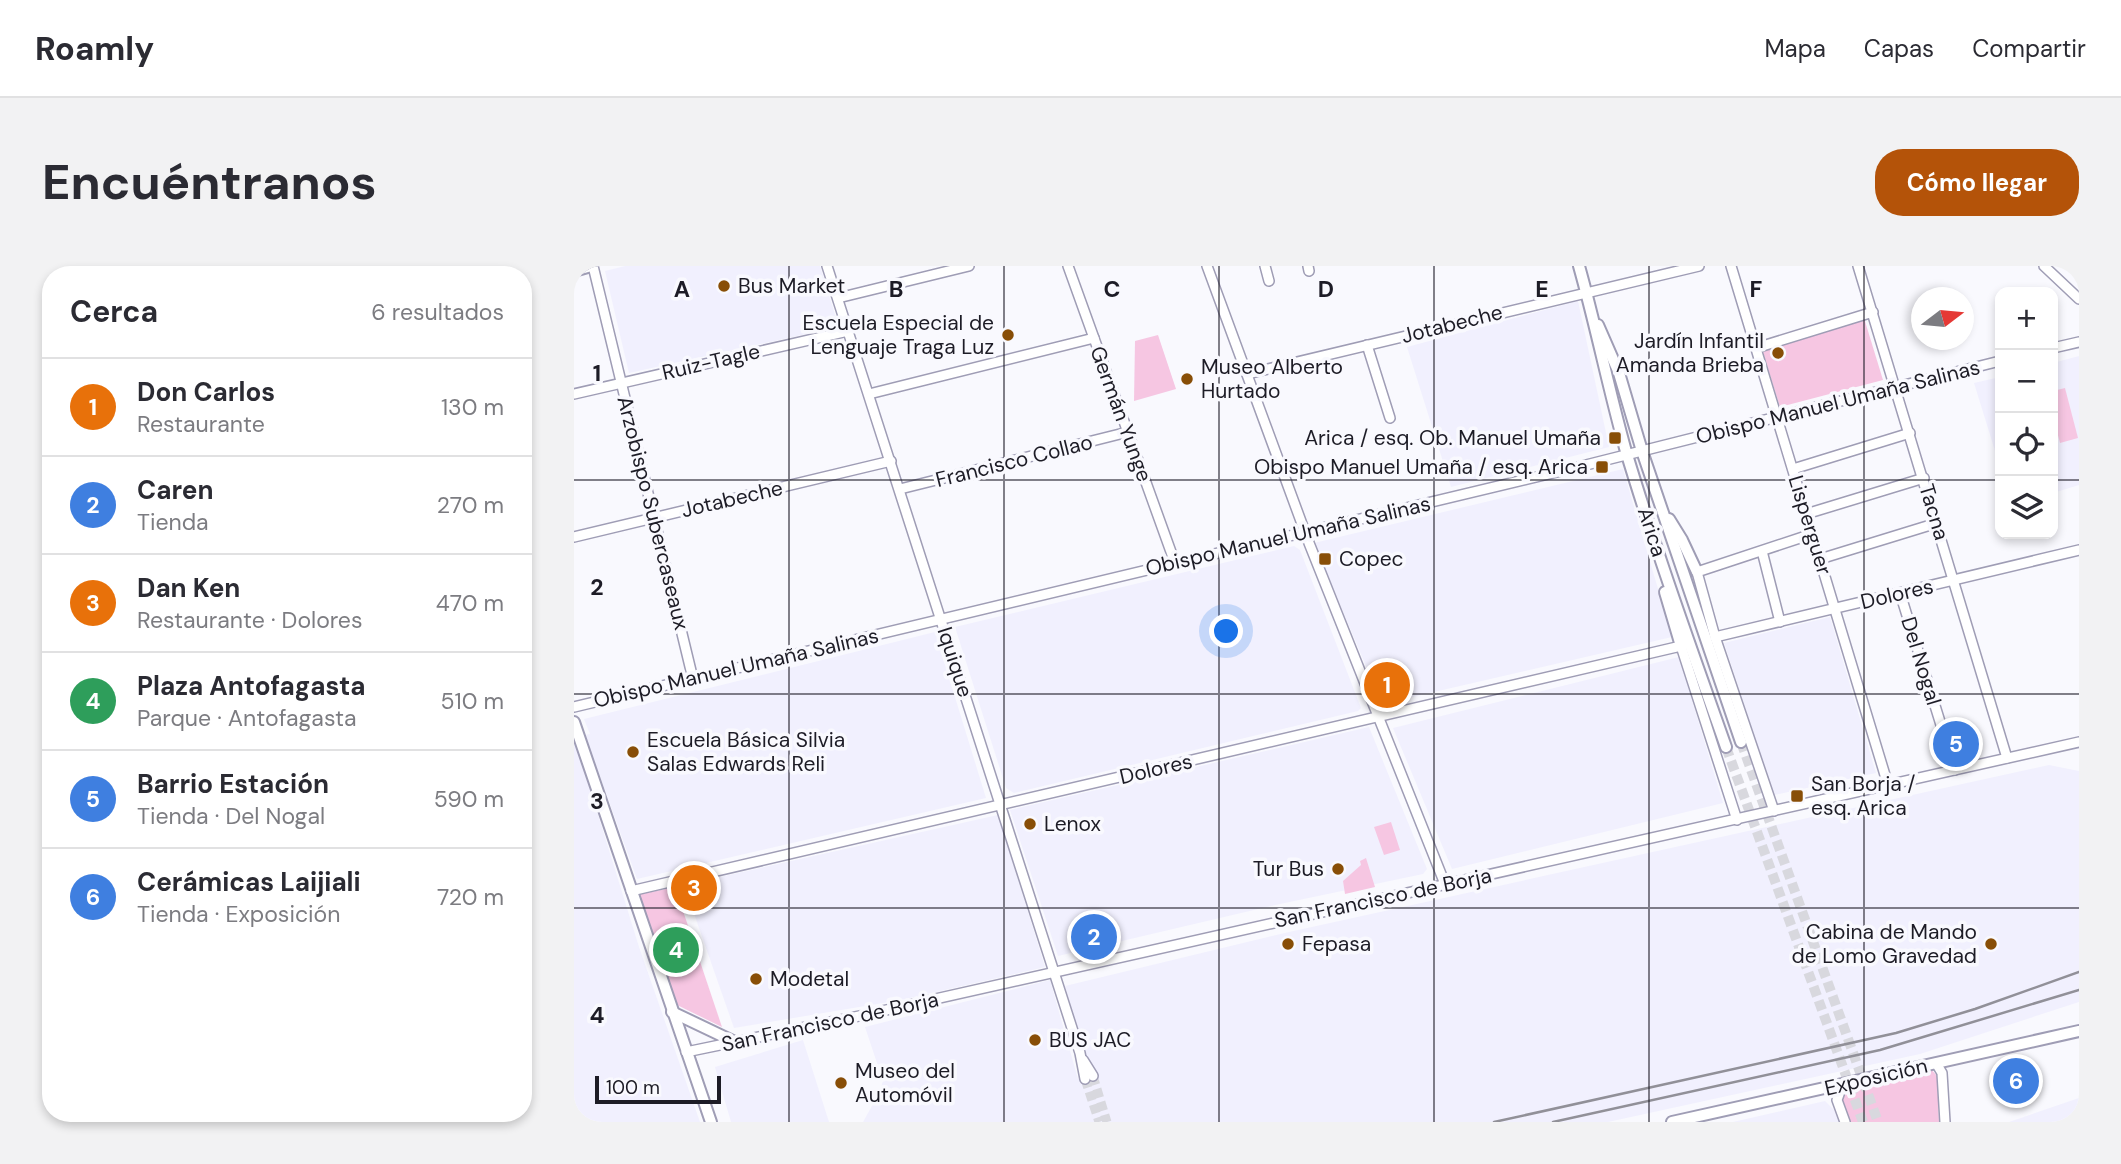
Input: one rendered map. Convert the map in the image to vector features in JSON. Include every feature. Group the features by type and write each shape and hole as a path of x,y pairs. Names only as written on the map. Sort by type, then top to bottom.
{"main road":[{"path":"574,271 592,266"},
{"name":"Arica","path":"1579,266 1627,455 1726,747"},
{"name":"Arica","path":"1592,313 1619,373 1642,451 1741,742"},
{"path":"1662,510 1682,540 1697,572"},
{"path":"1655,542 1681,646"},
{"path":"574,722 711,1122"},
{"path":"672,1012 737,1042"},
{"name":"Exposición","path":"1672,1122 2079,1031"}],"street":[{"name":"Arzobispo Subercaseaux","path":"592,266 693,679"},
{"name":"Iquique","path":"827,266 1089,1078"},
{"path":"838,298 968,266"},
{"name":"Germán Yunge","path":"1068,266 1175,563"},
{"path":"1207,266 1305,532 1445,884"},
{"path":"1265,266 1269,281"},
{"name":"Jotabeche","path":"1247,374 1699,266"},
{"name":"Lisperguer","path":"1731,266 1888,785"},
{"name":"Tacna","path":"1858,266 2007,758"},
{"path":"2043,266 2079,299"},
{"path":"1756,348 1873,312"},
{"name":"Ruiz-Tagle","path":"574,394 848,331"},
{"path":"869,394 1094,338"},
{"path":"2058,347 2079,342"},
{"path":"1367,345 1390,418"},
{"name":"Obispo Manuel Umaña Salinas","path":"574,707 1627,455 1995,362"},
{"name":"Francisco Collao","path":"900,489 1128,432"},
{"path":"1793,469 1910,433"},
{"name":"Jotabeche","path":"574,537 891,461"},
{"path":"1806,514 1924,478"},
{"path":"1820,559 1937,523"},
{"path":"1774,811 1715,637 1697,572 1812,534"},
{"name":"Dolores","path":"1715,637 2079,550"},
{"path":"1762,551 1780,622"},
{"name":"Del Nogal","path":"1900,593 1955,770"},
{"path":"1681,646 1737,820"},
{"name":"Dolores","path":"631,891 1681,646"},
{"name":"San Francisco de Borja","path":"687,1052 2079,742"},
{"path":"1936,1063 1942,1073 1945,1122"},
{"path":"1842,1086 1837,1100 1845,1122"}],"shaded area":[{"path":"625,266 820,266 837,321 833,328 629,373 605,271"},
{"path":"1578,301 1609,447 1451,487 1407,347"},
{"path":"1864,318 1883,380 1780,407 1762,349"},
{"path":"1158,335 1176,389 1134,401 1135,341"},
{"path":"2079,356 2079,485 2058,491 2058,413 2058,362"},
{"path":"1995,378 1995,451 1974,383"},
{"path":"2065,388 2078,438 2060,443 2058,435 2058,390"},
{"path":"1623,469 1672,637 1382,704 1314,543"},
{"path":"1294,546 1300,550 1361,708 1358,711 1014,793 1006,788 955,627"},
{"path":"1830,617 1876,773 1774,795 1724,643"},
{"path":"935,632 986,798 637,879 585,735 590,734 584,719"},
{"path":"1679,657 1723,803 1452,869 1393,728"},
{"path":"1369,727 1427,869 1423,874 1058,956 1010,810"},
{"path":"574,737 639,947 700,1122 574,1122"},
{"path":"2049,765 2079,771 2079,1002 1920,1054 1608,1122 863,1122 873,1104 871,1093 880,1090 883,1081 865,1027 1050,980 1078,1079 1089,1073 1065,986 1289,932"},
{"path":"998,815 1045,967 901,1000 734,1028 684,885"},
{"path":"1391,822 1400,850 1384,855 1374,827"},
{"path":"1366,858 1375,887 1345,894 1343,881 1361,865 1360,861"},
{"path":"675,887 722,1027 675,1004 637,895"},
{"path":"803,1040 829,1122 731,1122 715,1067"},
{"path":"1931,1069 1937,1076 1939,1122 1848,1122 1840,1097 1845,1088"},
{"path":"2079,1098 2079,1122 2009,1122"},
{"path":"1825,1101 1834,1110 1839,1122 1733,1122"}],"tunnel":[{"path":"1741,742 1878,1122"},
{"path":"1726,747 1863,1122"},
{"path":"1093,1076 1107,1122"},
{"path":"1085,1079 1099,1122"}],"railway":[{"path":"1494,1122 1896,1033 1975,1009 2079,972"},
{"path":"1553,1122 1880,1050 2079,990"}],"place":[{"name":"Bus Market","path":"724,286"},
{"name":"Escuela Especial de Lenguaje Traga Luz","path":"1008,335"},
{"name":"Jardín Infantil Amanda Brieba","path":"1778,353"},
{"name":"Museo Alberto Hurtado","path":"1187,379"},
{"name":"Arica / esq. Ob. Manuel Umaña","path":"1615,438"},
{"name":"Obispo Manuel Umaña / esq. Arica","path":"1602,467"},
{"name":"Copec","path":"1325,559"},
{"name":"Don Carlos","path":"1387,685"},
{"name":"Barrio Estación","path":"1956,744"},
{"name":"Escuela Básica Silvia Salas Edwards Reli","path":"633,752"},
{"name":"San Borja / esq. Arica","path":"1797,796"},
{"name":"Lenox","path":"1030,824"},
{"name":"Tur Bus","path":"1338,869"},
{"name":"Dan Ken","path":"694,888"},
{"name":"Caren","path":"1094,937"},
{"name":"Fepasa","path":"1288,944"},
{"name":"Cabina de Mando de Lomo Gravedad","path":"1991,944"},
{"name":"Plaza Antofagasta","path":"676,950"},
{"name":"Modetal","path":"756,979"},
{"name":"BUS JAC","path":"1035,1040"},
{"name":"Cerámicas Laijiali","path":"2016,1081"},
{"name":"Museo del Automóvil","path":"841,1083"}]}
